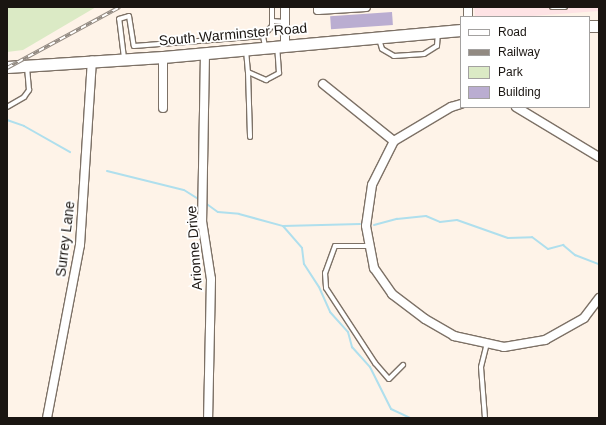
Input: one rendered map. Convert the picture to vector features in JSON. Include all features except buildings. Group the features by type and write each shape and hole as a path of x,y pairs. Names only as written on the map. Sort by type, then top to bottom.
{"street":[{"path":"281,44 285,22 285,7"},
{"path":"318,7 318,10 366,7"},
{"name":"South Warminster Road","path":"7,67 92,60 163,57 204,49 246,48 264,41 281,44 460,30"},
{"name":"Arionne Drive","path":"204,49 204,206 202,221 211,279 208,418"},
{"path":"163,57 163,108"},
{"name":"Surrey Lane","path":"47,418 80,245 92,60"},
{"path":"324,84 394,141"},
{"path":"460,104 451,107 394,141 372,185 366,226 374,268 392,294 425,319 454,336 504,347 545,340 584,318 599,298"},
{"path":"518,108 599,157"}],"lane":[{"path":"134,46 150,45 204,49 264,41 272,26 272,7"},
{"path":"552,7 565,7"},
{"path":"129,16 134,46 129,58 119,19 129,16"},
{"path":"272,21 285,22"},
{"path":"378,37 382,49 389,54 424,54 437,46 438,32"},
{"path":"248,72 266,80 276,77 279,73 281,44"},
{"path":"150,45 151,57"},
{"path":"246,48 250,137"},
{"path":"7,107 24,97 29,90 27,66"},
{"path":"370,246 335,246 325,273 326,288 375,363 389,379 403,365"},
{"path":"485,418 481,368 487,343"}],"shaded area":[{"path":"474,7 599,7 599,11 532,16 475,16"}],"green space":[{"path":"7,7 96,7 23,50 7,52"}],"waterway":[{"path":"7,120 24,126 70,152"},
{"path":"107,171 184,190 200,200"},
{"path":"204,202 218,212 239,214 283,226 360,224"},
{"path":"374,225 397,219 426,216 440,222 457,220 508,238 532,237 548,249 563,245 575,255 599,264"},
{"path":"283,226 302,248 304,264 319,287 330,312 348,332 352,347 370,367 391,409 410,418"}],"railway":[{"path":"7,68 120,7"}]}
